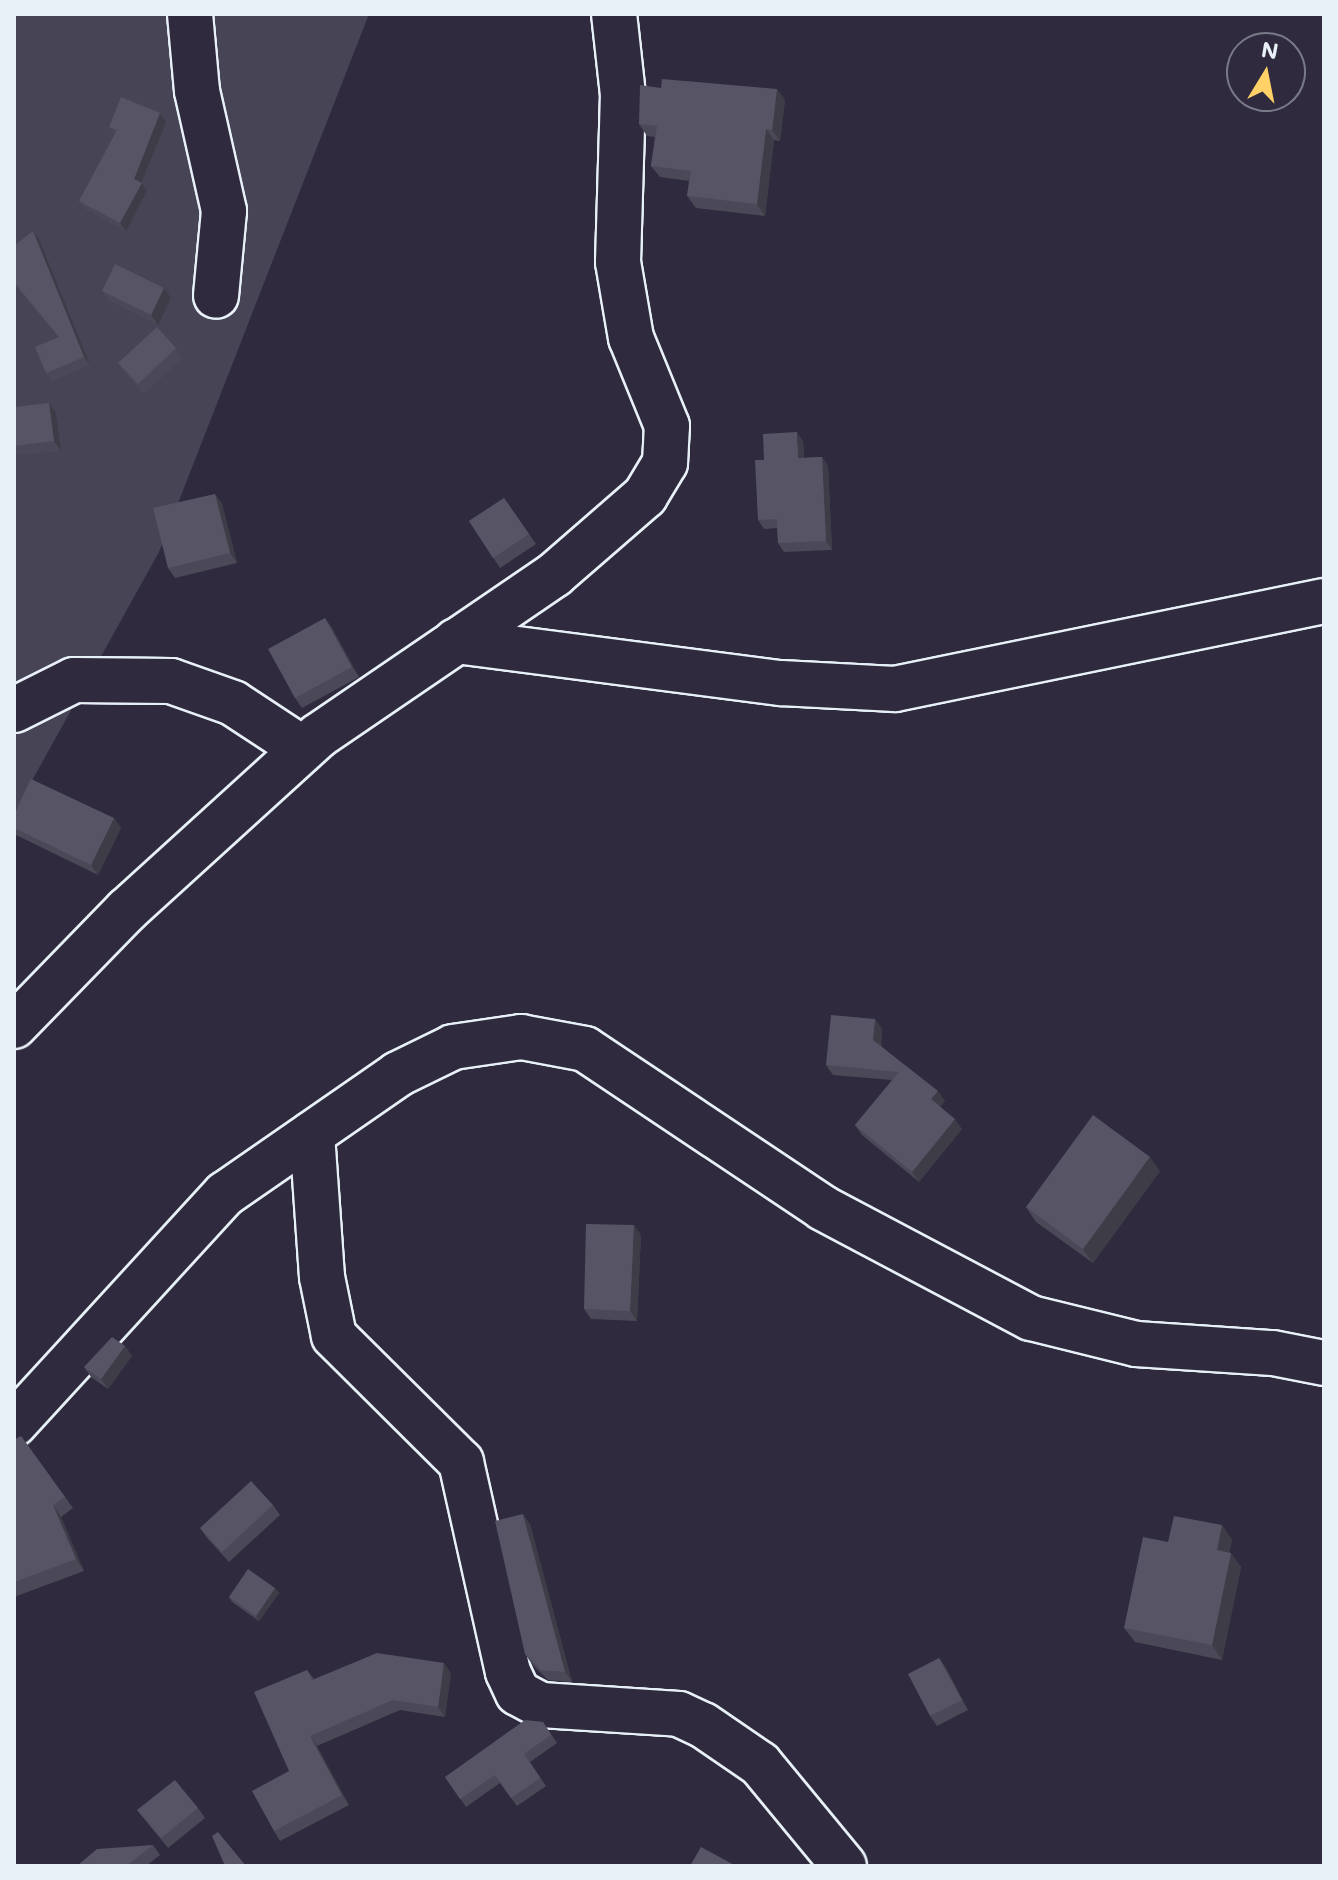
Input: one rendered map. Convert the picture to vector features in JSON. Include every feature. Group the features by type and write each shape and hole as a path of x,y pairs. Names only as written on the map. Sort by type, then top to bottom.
{"street":[{"path":"190,14 197,91 224,211 216,296"},
{"path":"14,1026 127,910 303,749 554,575 645,496 665,463 667,426 631,338 618,262 623,95 614,14"},
{"path":"456,641 781,683 895,689 1324,601"},
{"path":"14,710 74,680 171,681 233,703 303,749"},
{"path":"14,1424 225,1194 398,1074 453,1047 521,1037 585,1049 823,1208 1031,1318 1136,1344 1273,1353 1324,1363"},
{"path":"312,1134 322,1277 334,1336 461,1462 508,1672 518,1693 541,1705 679,1714 703,1725 760,1764 844,1866"}],"shaded area":[{"path":"14,14 369,14 159,552 14,813"}],"building":[{"path":"662,79 777,89 772,130 766,129 757,204 687,196 691,171 651,166 657,126 639,124 640,85 661,88"},
{"path":"121,97 160,113 134,179 142,183 120,223 79,201 117,130 109,127"},
{"path":"33,231 84,357 46,373 35,347 59,337 14,282 14,246"},
{"path":"115,264 164,288 151,315 102,291"},
{"path":"157,327 176,348 138,384 118,363"},
{"path":"49,403 54,441 14,446 14,407"},
{"path":"797,432 798,458 822,457 826,541 778,543 777,519 758,520 755,460 764,460 763,434"},
{"path":"215,494 230,553 168,568 153,508"},
{"path":"504,498 529,534 493,558 469,521"},
{"path":"325,618 352,667 295,698 268,649"},
{"path":"31,779 114,818 91,865 14,828 14,814"},
{"path":"831,1015 875,1019 873,1040 938,1091 931,1099 955,1119 912,1172 855,1125 899,1072 826,1065"},
{"path":"1093,1115 1150,1157 1083,1249 1026,1207"},
{"path":"586,1224 634,1225 630,1311 584,1309"},
{"path":"112,1337 125,1346 101,1379 84,1367"},
{"path":"21,1436 65,1497 53,1505 76,1559 14,1582 14,1440"},
{"path":"251,1481 273,1505 222,1552 200,1528"},
{"path":"523,1514 565,1672 541,1670 525,1654 495,1521"},
{"path":"1174,1516 1222,1525 1217,1550 1231,1553 1212,1645 1124,1628 1143,1537 1168,1542"},
{"path":"248,1569 275,1588 256,1616 229,1597"},
{"path":"377,1653 444,1663 438,1707 393,1700 310,1736 342,1795 274,1831 252,1791 289,1771 254,1692 307,1670 312,1680"},
{"path":"939,1658 962,1700 930,1716 908,1674"},
{"path":"525,1720 543,1722 551,1735 524,1754 540,1778 511,1798 495,1775 460,1799 445,1777"},
{"path":"175,1780 198,1808 161,1838 137,1810"},
{"path":"218,1832 246,1866 225,1866 212,1836"},
{"path":"153,1845 126,1866 77,1866 97,1849"},
{"path":"701,1847 736,1866 690,1866"}]}
